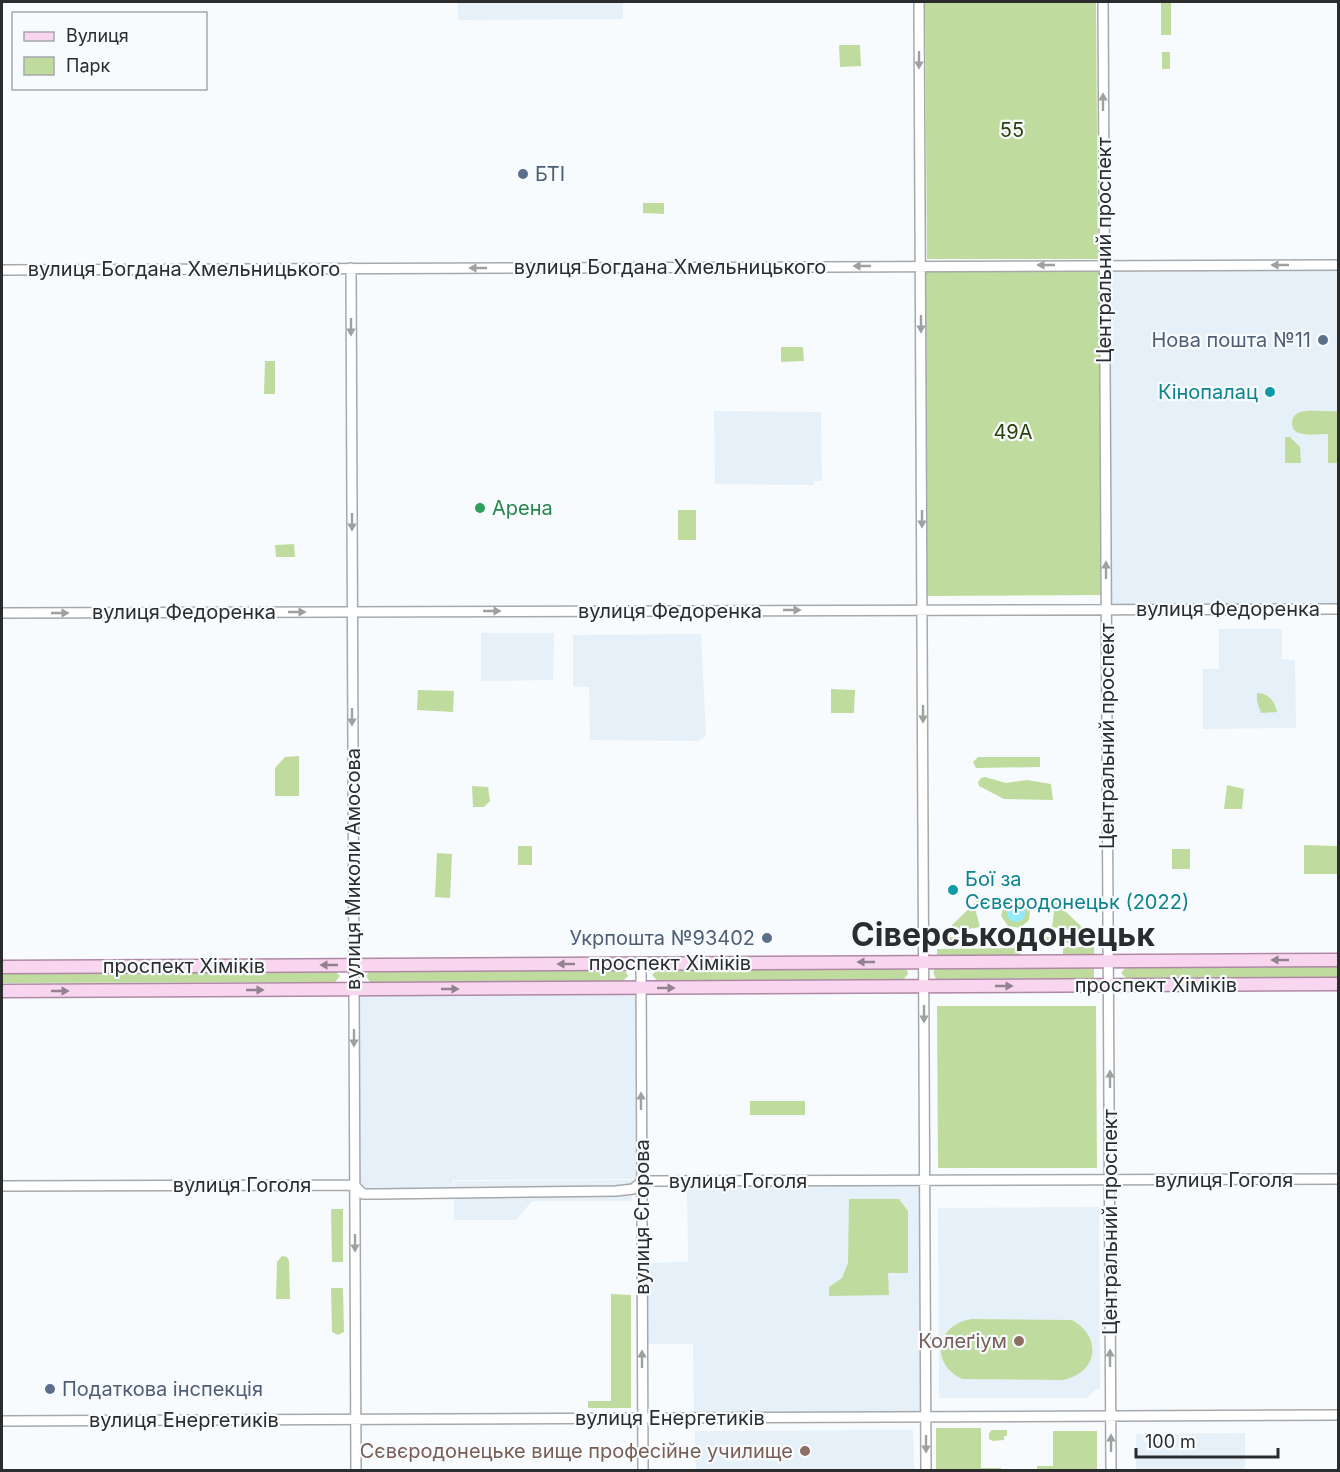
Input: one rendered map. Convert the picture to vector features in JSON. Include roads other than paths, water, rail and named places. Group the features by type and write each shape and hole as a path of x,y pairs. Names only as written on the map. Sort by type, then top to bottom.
{"main road":[{"name":"проспект Хіміків","path":"2,967 1338,960"},
{"name":"проспект Хіміків","path":"2,991 1338,984"}],"street":[{"path":"919,2 926,1470"},
{"name":"Центральний проспект","path":"1103,2 1111,1470"},
{"name":"вулиця Богдана Хмельницького","path":"2,270 1338,265"},
{"name":"вулиця Миколи Амосова","path":"351,268 356,1470"},
{"name":"вулиця Федоренка","path":"2,613 1338,609"},
{"name":"вулиця Єгорова","path":"640,964 643,1470"},
{"name":"вулиця Гоголя","path":"2,1186 354,1185 363,1194 616,1191 633,1189 642,1181 1338,1179"},
{"name":"вулиця Енергетиків","path":"2,1421 1338,1415"}],"water":[{"path":"1016,904 1022,907 1025,913 1022,919 1016,922 1010,919 1007,913 1010,907"}],"place":[{"name":"БТІ","path":"523,174"},
{"name":"Нова пошта №11","path":"1323,340"},
{"name":"Кінопалац","path":"1270,392"},
{"name":"Арена","path":"480,508"},
{"name":"Бої за Сєвєродонецьк (2022)","path":"953,890"},
{"name":"Укрпошта №93402","path":"767,938"},
{"name":"Колеґіум","path":"1019,1341"},
{"name":"Податкова інспекція","path":"50,1389"},
{"name":"Сєвєродонецьке вище професійне училище","path":"805,1451"}],"district":[{"name":"Сіверськодонецьк","path":"1003,935"}],"park label":[{"name":"55","path":"1012,130"},
{"name":"49А","path":"1013,432"}]}
